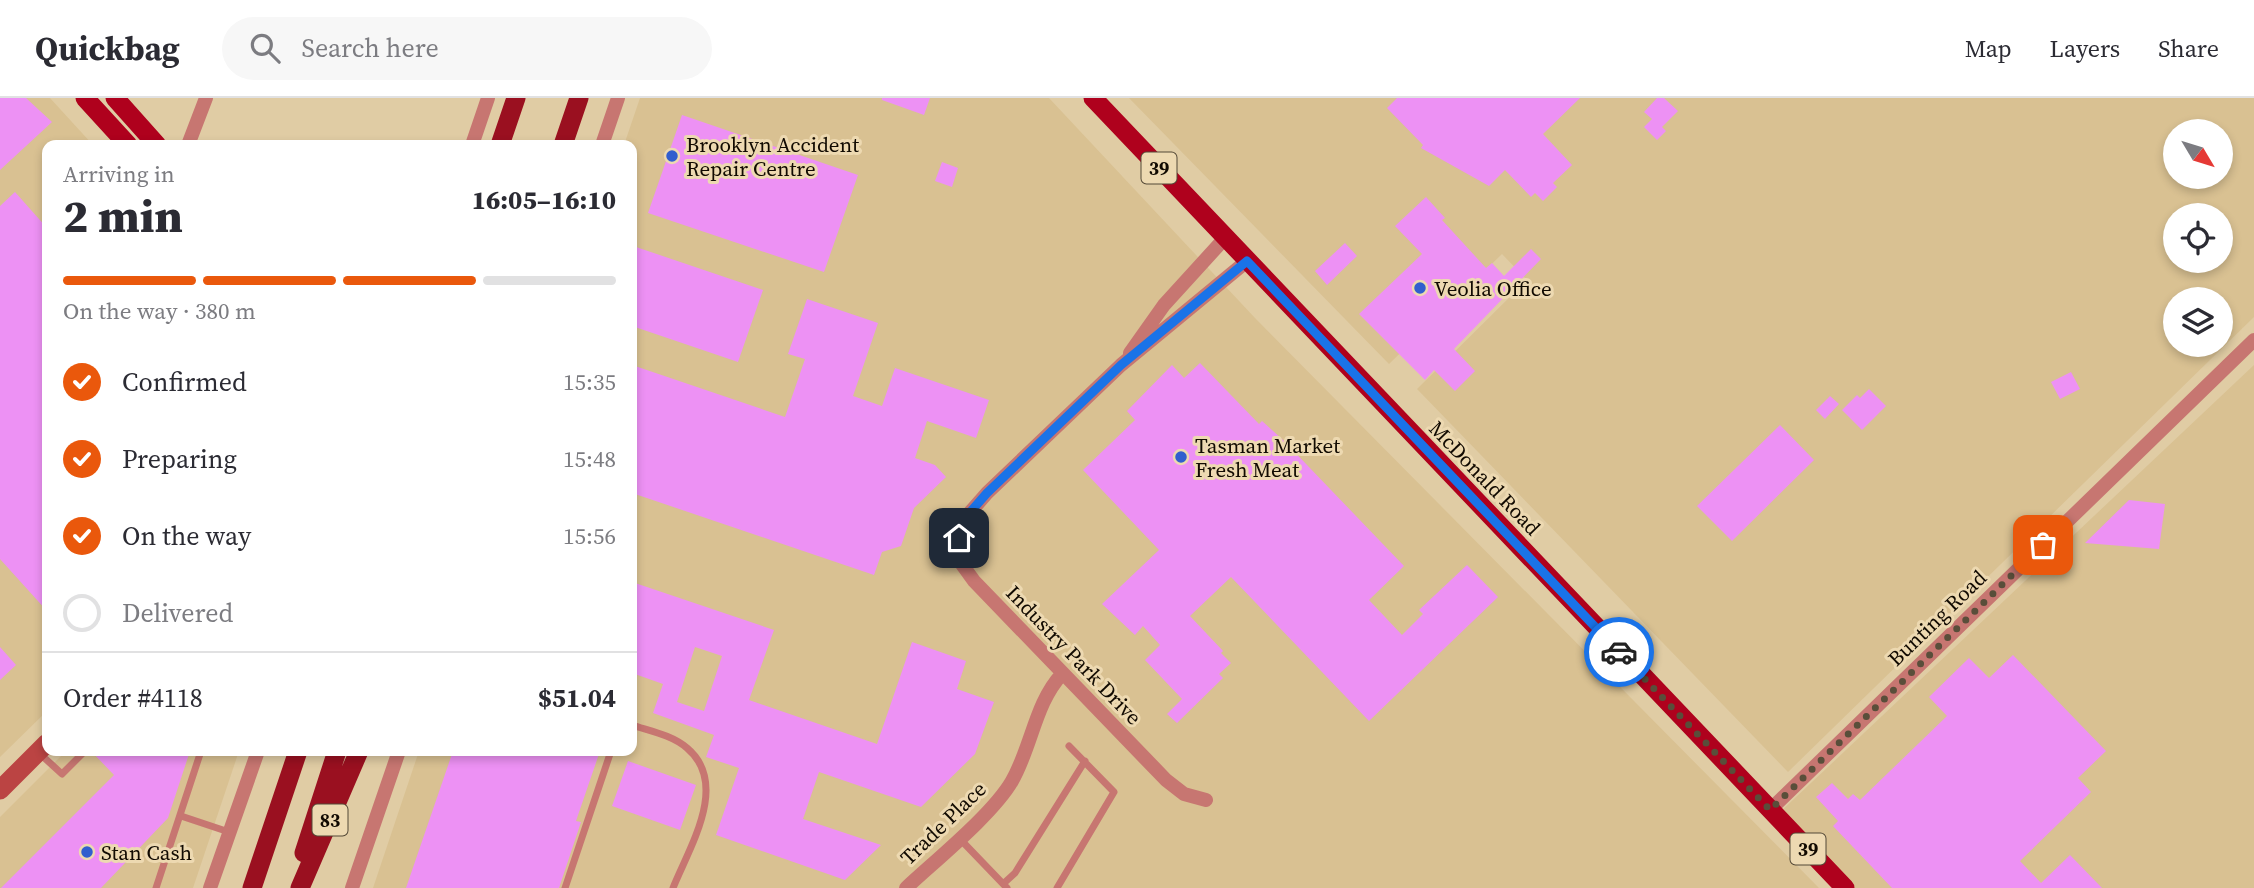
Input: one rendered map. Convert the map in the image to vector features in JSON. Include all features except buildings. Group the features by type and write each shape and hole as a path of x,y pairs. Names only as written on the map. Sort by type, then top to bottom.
{"highway":[{"path":"502,140 516,98"},
{"path":"556,140 576,105"},
{"path":"565,140 576,105"},
{"name":"83","path":"252,888 296,756"},
{"path":"299,888 309,833 335,756"},
{"name":"83","path":"299,888 357,756"}],"main road":[{"path":"85,98 123,140"},
{"path":"115,98 153,140"},
{"name":"McDonald Road","path":"1093,98 1845,888"},
{"path":"0,790 42,749"}],"street":[{"path":"190,140 206,98"},
{"path":"474,140 488,98"},
{"path":"605,140 618,98"},
{"name":"Industry Park Drive","path":"1121,365 1164,305 1225,238"},
{"name":"Industry Park Drive","path":"1206,800 1184,794 1166,780 974,581 961,563 959,538 966,517 987,493 1121,365 1247,261"},
{"name":"Bunting Road","path":"1770,810 2254,340"},
{"name":"Trade Place","path":"906,888 1011,784 1025,758 1045,695 1062,674"},
{"path":"210,888 256,756"},
{"path":"352,888 397,756"}],"lane":[{"path":"637,727 670,738 687,748 700,765 707,784 705,807 673,888"},
{"path":"1057,888 1114,792 1069,746"},
{"path":"49,756 62,775 80,756"},
{"path":"156,888 199,756"},
{"path":"565,888 609,756"},
{"path":"959,838 1005,886 1085,761"},
{"path":"181,816 229,832"}],"shaded area":[{"path":"0,98 50,98 88,140 42,140 42,716 0,757"},
{"path":"640,98 1049,98 1255,318 1819,888 373,888 417,756 637,756 637,140 626,140"},
{"path":"1129,98 2254,98 2254,317 2233,338 2233,287 2163,287 2163,357 2213,357 1788,772 1417,389 1527,280 1502,254 1389,364"},
{"path":"2254,365 2254,888 1845,888 1776,816"},
{"path":"61,756 237,756 193,888 0,888 0,817"}],"way so far":[{"path":"1619,652 1770,810 2043,545"}],"place":[{"name":"Brooklyn Accident Repair Centre","path":"672,156"},
{"name":"Veolia Office","path":"1420,288"},
{"name":"Tasman Market Fresh Meat","path":"1181,457"},
{"name":"Stan Cash","path":"87,852"}],"route":[{"path":"959,538 966,517 987,493 1121,365 1173,325 1247,261 1619,652"}]}
